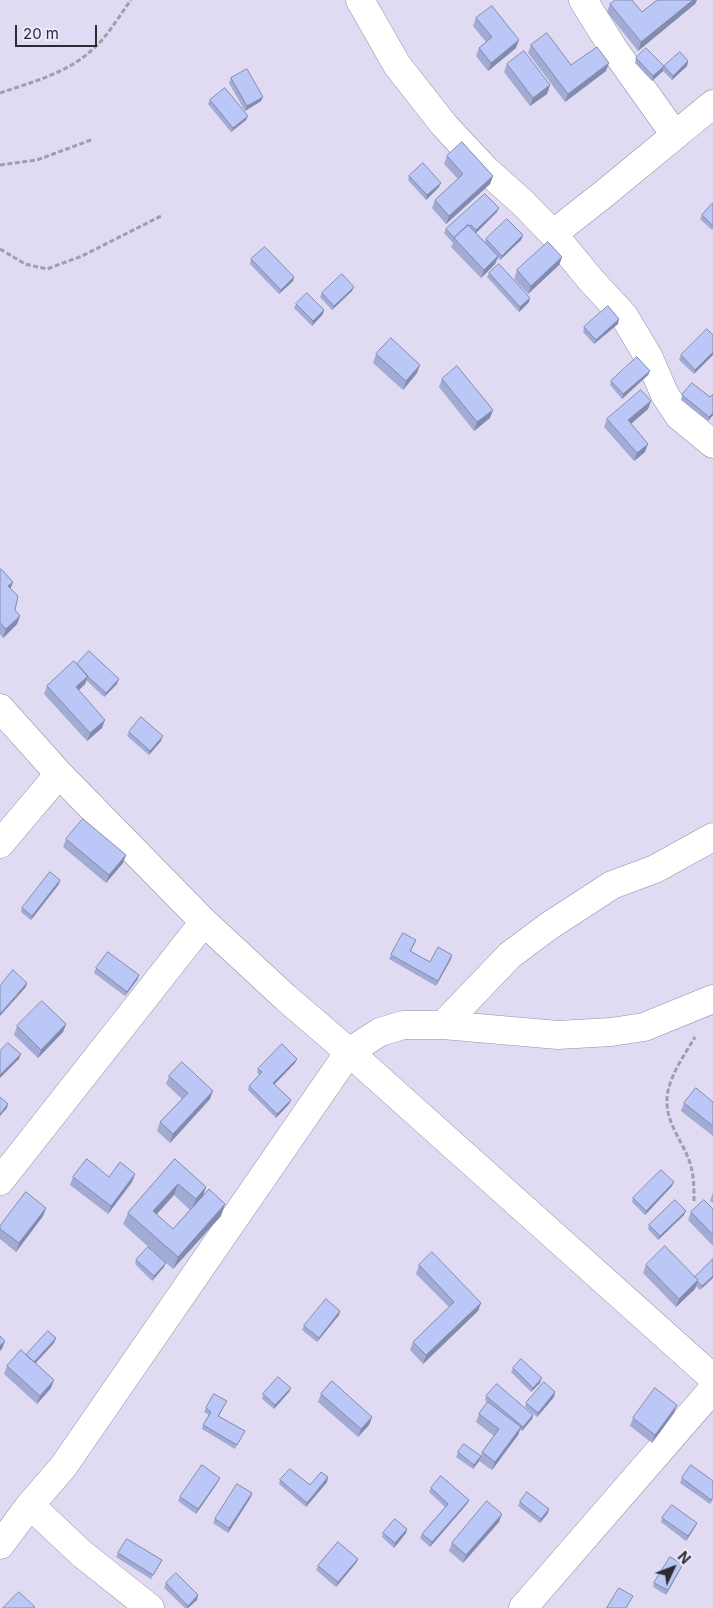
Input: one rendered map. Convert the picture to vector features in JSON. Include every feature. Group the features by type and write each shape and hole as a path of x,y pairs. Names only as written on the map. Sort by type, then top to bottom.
{"street":[{"path":"360,0 397,65 444,125 486,170 523,203 553,234 624,316 649,358 665,396 679,416 713,444"},
{"path":"583,0 613,48 675,135"},
{"path":"553,234 713,104"},
{"path":"0,708 59,774 204,922 286,998 350,1052 713,1378"},
{"path":"0,844 59,774"},
{"path":"443,1025 510,955 549,926 612,885 655,869 713,837"},
{"path":"0,1181 204,922"},
{"path":"0,1545 63,1467 350,1052 380,1032 403,1025 443,1025 558,1035 611,1032 644,1027 713,999"},
{"path":"523,1608 713,1389"},
{"path":"30,1506 81,1553 150,1608"}],"path":[{"path":"0,94 54,74 81,58 97,45 130,0"},
{"path":"0,165 37,160 91,140"},
{"path":"0,249 24,264 47,269 82,256 163,215"},
{"path":"694,1201 694,1179 689,1161 669,1118 666,1102 675,1072 696,1033"}],"building":[{"path":"616,0 632,0 642,12 657,0 693,0 641,42 610,4"},
{"path":"492,6 519,40 491,63 479,48 492,37 476,18"},
{"path":"547,33 571,65 597,47 609,63 568,94 531,45"},
{"path":"646,48 664,66 653,76 636,58"},
{"path":"524,51 550,85 533,98 507,64"},
{"path":"680,52 688,61 673,76 664,66"},
{"path":"247,69 263,97 247,106 231,78"},
{"path":"225,88 248,116 233,128 210,100"},
{"path":"462,142 493,176 449,216 435,200 463,174 447,156"},
{"path":"423,163 441,183 427,195 409,176"},
{"path":"485,194 499,208 476,230 471,225 468,225 454,238 446,229"},
{"path":"713,203 713,226 702,215"},
{"path":"507,219 523,235 502,256 486,239"},
{"path":"468,225 498,256 484,270 454,238"},
{"path":"548,242 562,257 531,286 517,270"},
{"path":"265,247 294,277 281,290 251,259"},
{"path":"499,264 530,298 520,307 489,273"},
{"path":"342,274 354,287 334,306 322,293"},
{"path":"307,293 324,310 313,321 296,304"},
{"path":"608,306 619,319 596,340 584,327"},
{"path":"707,329 713,335 713,352 695,370 681,355"},
{"path":"391,338 420,365 406,381 376,354"},
{"path":"637,357 650,371 623,394 611,381"},
{"path":"457,366 493,410 477,422 442,379"},
{"path":"692,383 710,397 713,394 713,413 709,417 682,395"},
{"path":"641,390 651,401 628,420 648,444 637,453 607,419"},
{"path":"1,569 13,582 8,586 18,596 15,610 20,616 6,629 0,623"},
{"path":"89,651 119,679 106,693 77,664"},
{"path":"74,661 88,676 76,687 105,720 90,733 47,686"},
{"path":"141,717 163,736 150,751 129,732"},
{"path":"83,819 126,855 109,875 66,839"},
{"path":"50,872 60,880 32,916 22,908"},
{"path":"403,933 416,940 410,951 430,962 438,947 452,955 438,981 391,955"},
{"path":"108,952 139,975 127,992 96,968"},
{"path":"13,970 27,983 0,1014 0,986"},
{"path":"42,1001 66,1024 41,1050 17,1026"},
{"path":"8,1043 21,1054 0,1075 0,1051"},
{"path":"282,1044 297,1059 273,1083 291,1100 277,1114 249,1086 262,1072 258,1069"},
{"path":"182,1062 213,1091 173,1134 160,1122 188,1093 169,1076"},
{"path":"696,1088 713,1102 713,1126 684,1103"},
{"path":"0,1097 8,1104 0,1114"},
{"path":"87,1159 109,1177 120,1162 135,1174 111,1206 73,1177"},
{"path":"175,1159 206,1187 196,1199 178,1184 153,1211 173,1229 209,1189 225,1204 178,1257 128,1213"},
{"path":"661,1170 674,1182 646,1211 633,1198"},
{"path":"26,1192 46,1208 19,1243 0,1229 0,1226"},
{"path":"675,1200 686,1211 660,1236 649,1225"},
{"path":"704,1200 713,1209 713,1235 691,1212"},
{"path":"665,1246 698,1280 679,1299 646,1265"},
{"path":"148,1247 166,1263 154,1276 136,1260"},
{"path":"432,1252 481,1303 426,1355 413,1342 454,1302 419,1265"},
{"path":"713,1259 713,1276 702,1286 695,1277"},
{"path":"326,1299 340,1311 319,1338 304,1326"},
{"path":"48,1331 56,1338 34,1362 26,1355"},
{"path":"0,1336 5,1341 0,1346"},
{"path":"21,1350 54,1380 40,1396 7,1366"},
{"path":"521,1359 542,1378 533,1388 513,1368"},
{"path":"278,1377 291,1388 275,1405 263,1394"},
{"path":"332,1381 372,1417 361,1429 321,1394"},
{"path":"544,1382 555,1392 538,1413 526,1403"},
{"path":"497,1384 533,1415 523,1427 486,1396"},
{"path":"655,1388 677,1405 655,1435 633,1418"},
{"path":"214,1394 227,1401 218,1416 245,1431 237,1445 203,1425 211,1412 206,1408"},
{"path":"488,1402 521,1427 495,1462 482,1452 499,1429 479,1414"},
{"path":"464,1444 481,1456 474,1465 458,1452"},
{"path":"202,1465 220,1478 198,1509 180,1497"},
{"path":"691,1465 713,1481 713,1497 711,1500 682,1478"},
{"path":"290,1469 310,1485 321,1472 328,1477 307,1503 280,1480"},
{"path":"441,1476 469,1500 432,1542 422,1534 448,1504 431,1488"},
{"path":"237,1484 252,1493 229,1528 215,1519"},
{"path":"527,1492 549,1509 541,1519 520,1502"},
{"path":"487,1501 502,1514 466,1555 452,1543"},
{"path":"672,1505 697,1523 688,1536 662,1518"},
{"path":"395,1519 407,1529 395,1543 383,1533"},
{"path":"127,1539 162,1560 153,1575 118,1553"},
{"path":"338,1542 358,1559 338,1582 318,1566"},
{"path":"670,1557 683,1564 668,1590 654,1583"},
{"path":"176,1573 198,1595 188,1606 166,1583"},
{"path":"619,1588 633,1596 626,1608 607,1608"},
{"path":"19,1592 35,1607 3,1608"}]}
